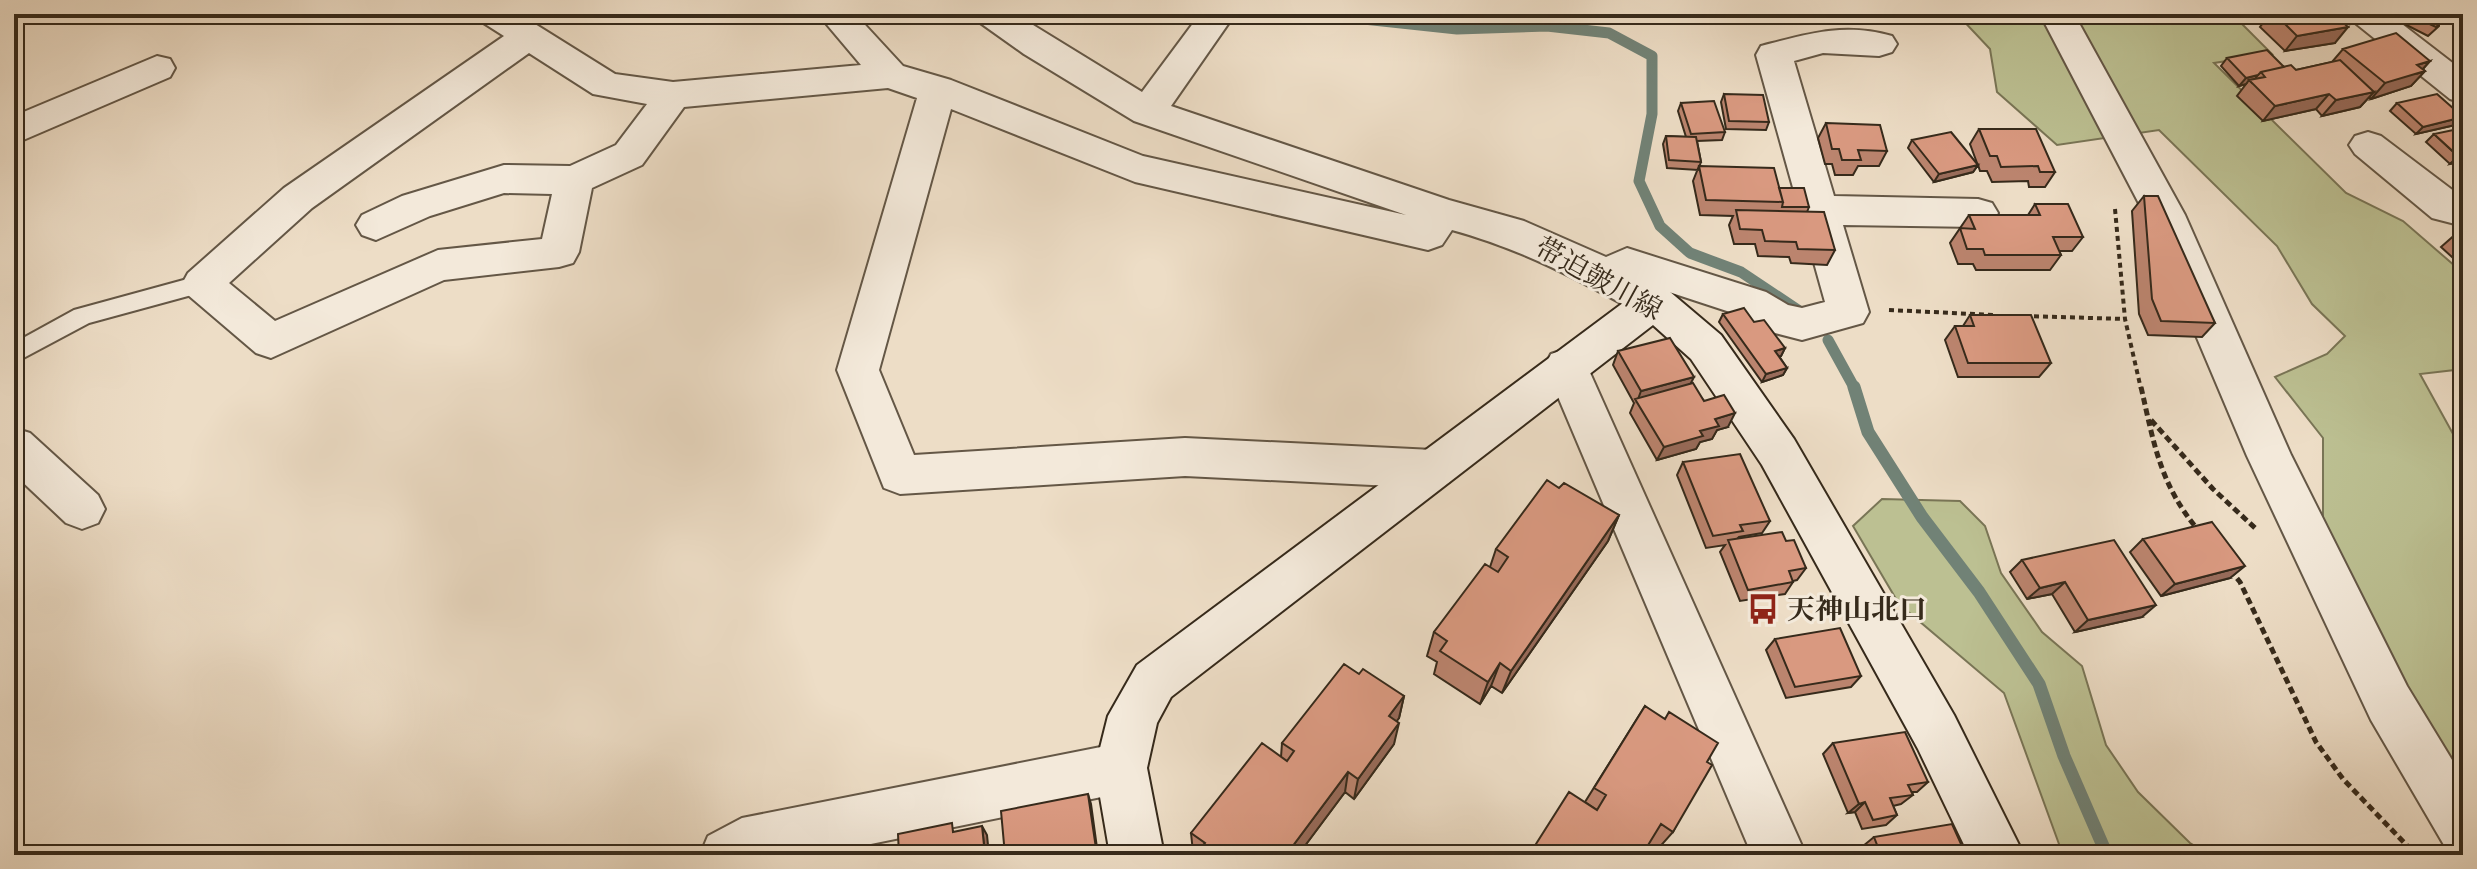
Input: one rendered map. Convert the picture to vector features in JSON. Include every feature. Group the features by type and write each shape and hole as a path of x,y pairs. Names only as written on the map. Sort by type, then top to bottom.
{"street":[{"path":"494,14 606,85 673,95 890,75 938,89 1135,168 1428,235 1443,213"},
{"path":"835,14 890,75"},
{"name":"帯迫皷川線","path":"991,14 1037,46 1147,112 1443,213 1510,231 1562,252 1654,302 1706,347 1778,452 1936,732 1997,855"},
{"path":"1147,112 1218,14"},
{"path":"2057,14 2165,215 2269,456 2389,703 2463,827"},
{"path":"2366,14 2463,90"},
{"path":"527,37 298,198 202,284 271,341 438,265 559,252 574,180"},
{"path":"1607,277 1627,263 1751,303 1778,319 1802,324 1848,312 1774,55 1823,41 1879,44"},
{"path":"14,131 157,68"},
{"path":"938,89 858,370 900,475 1185,457 1433,469"},
{"path":"376,225 416,206 504,179 574,180 629,155 673,95"},
{"path":"2368,145 2446,208 2463,212"},
{"path":"1819,210 1978,213"},
{"path":"1137,855 1121,768 1133,716 1154,681 1654,302"},
{"path":"1566,366 1779,855"},
{"path":"14,446 82,509"},
{"path":"2389,703 2463,764"},
{"path":"727,855 742,844 871,838 1121,768"}],"lane":[{"path":"14,354 82,316 202,284"}],"path":[{"path":"2114,201 2125,319 2151,419 2160,469 2184,513 2203,536"},
{"path":"1848,312 1897,310 1921,314 2009,316"},
{"path":"2023,316 2125,319"},
{"path":"2151,419 2213,489 2258,531"},
{"path":"2222,559 2240,582 2316,742 2343,779 2416,855"}],"green space":[{"path":"1957,14 2232,14 2272,54 2214,63 2346,193 2403,221 2463,273 2463,369 2420,374 2463,452 2463,791 2323,534 2323,438 2275,377 2327,354 2345,336 2312,304 2277,246 2159,130 2057,145 1997,92 1990,49"},
{"path":"1882,499 1960,501 1985,526 2001,573 2042,632 2082,666 2106,745 2138,792 2190,843 2210,855 2063,855 2004,693 1899,604 1853,526"}],"building":[{"path":"2275,14 2334,14 2348,27 2297,36"},
{"path":"2408,14 2439,14 2446,18 2436,27"},
{"path":"2396,33 2430,61 2417,65 2425,71 2385,83 2343,49"},
{"path":"2267,50 2284,67 2246,78 2227,58"},
{"path":"2340,60 2374,92 2336,100 2329,94 2275,106 2249,80 2265,77 2261,72 2291,65 2296,70"},
{"path":"1724,94 1763,95 1769,122 1729,121"},
{"path":"2437,94 2463,117 2423,127 2397,103"},
{"path":"1714,101 1725,132 1691,134 1681,103"},
{"path":"1826,123 1880,125 1887,151 1858,150 1861,160 1842,160 1839,149 1832,149"},
{"path":"2463,128 2463,155 2458,156 2434,134"},
{"path":"1979,129 2036,129 2055,172 2040,172 2038,166 2001,167 1997,156 1990,156"},
{"path":"1951,132 1978,165 1939,174 1912,140"},
{"path":"1666,136 1696,137 1701,162 1669,160"},
{"path":"1699,166 1774,168 1783,202 1706,200"},
{"path":"1779,188 1804,188 1809,207 1782,207"},
{"path":"2144,196 2158,196 2215,323 2161,321 2152,299"},
{"path":"2035,204 2068,204 2083,237 2053,237 2061,255 1985,255 1983,249 1967,249 1960,228 1975,229 1969,215 2040,215"},
{"path":"1736,210 1824,212 1835,250 1798,249 1796,242 1765,241 1762,230 1740,229"},
{"path":"1744,308 1754,322 1764,320 1785,348 1775,351 1787,368 1766,374 1723,314"},
{"path":"1970,315 2031,315 2051,363 1968,363 1955,326 1974,326"},
{"path":"1670,338 1694,377 1641,391 1618,351"},
{"path":"1693,383 1704,401 1724,395 1735,413 1715,419 1719,426 1700,431 1703,436 1664,447 1635,399"},
{"path":"1740,454 1770,521 1740,525 1743,531 1713,536 1683,462"},
{"path":"1547,480 1559,488 1564,483 1619,515 1511,671 1500,663 1488,682 1440,651 1447,641 1434,632 1485,564 1498,572 1508,557 1496,549"},
{"path":"2212,522 2245,566 2175,584 2143,539"},
{"path":"1782,532 1786,541 1794,540 1806,568 1789,571 1793,582 1748,590 1728,540"},
{"path":"2114,540 2156,605 2088,620 2065,582 2040,588 2022,560"},
{"path":"1840,628 1861,676 1795,687 1775,639"},
{"path":"1344,664 1359,674 1363,669 1404,696 1389,716 1399,723 1358,779 1348,772 1286,855 1206,855 1199,850 1205,843 1191,833 1262,743 1287,761 1294,751 1282,743"},
{"path":"1645,706 1665,719 1669,712 1718,743 1707,762 1712,765 1673,832 1661,824 1642,855 1529,855 1569,792 1597,810 1606,795 1594,788"},
{"path":"1905,732 1928,782 1908,785 1913,795 1890,798 1897,815 1873,820 1865,802 1859,804 1833,743"},
{"path":"1088,794 1097,855 1005,855 1001,811"},
{"path":"952,823 953,832 982,826 985,855 899,855 898,834"},
{"path":"1952,824 1966,855 1881,855 1874,837"}],"waterway":[{"path":"1317,14 1457,29 1547,26 1609,33 1652,56 1652,114 1639,181 1660,226 1690,253 1741,272 1798,310"},
{"path":"1828,340 1854,387"},
{"path":"1854,387 1868,432 1922,517 1979,592 2039,684 2064,756 2107,855"}],"place":[{"name":"天神山北口","path":"1763,609"}]}
